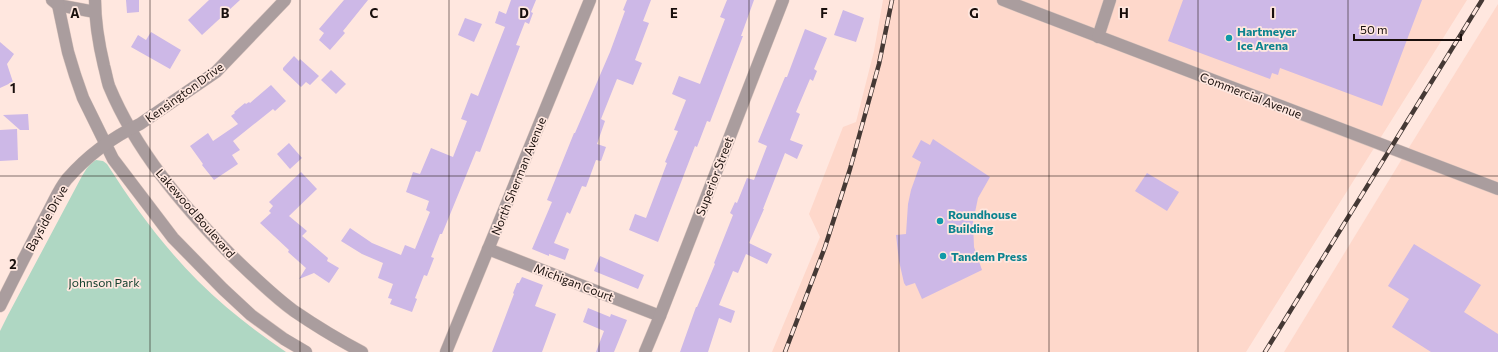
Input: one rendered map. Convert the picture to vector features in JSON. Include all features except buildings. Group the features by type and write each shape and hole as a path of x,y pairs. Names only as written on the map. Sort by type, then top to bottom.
{"street":[{"name":"Kensington Drive","path":"130,129 140,124 216,72 285,0"},
{"name":"North Sherman Avenue","path":"446,352 590,0"},
{"name":"Superior Street","path":"645,352 783,0"},
{"name":"Commercial Avenue","path":"1003,0 1498,189"},
{"path":"1098,36 1110,0"},
{"path":"95,6 56,2 68,52 83,98 113,159 173,238 223,289 251,315 284,339 306,352"},
{"name":"Lakewood Boulevard","path":"95,6 108,85 130,129 166,182 209,232 253,276 294,311 338,339 362,352"},
{"name":"Bayside Drive","path":"0,306 67,179 105,145 130,129"},
{"name":"Michigan Court","path":"488,249 660,316"}],"shaded area":[{"path":"883,0 1467,0 1246,352 772,352 820,237 809,214 843,127 856,122 874,51"},
{"path":"1498,4 1498,352 1284,352 1405,154"}],"green space":[{"name":"Johnson Park","path":"96,160 103,161 107,164 149,225 185,268 240,319 286,352 0,352 0,331 8,315 82,176 90,165"}],"railway":[{"path":"785,352 825,247 850,169 879,64 892,0"},
{"path":"1265,352 1482,0"}],"place":[{"name":"Hartmeyer Ice Arena","path":"1229,38"},
{"name":"Roundhouse Building","path":"940,221"},
{"name":"Tandem Press","path":"943,256"}]}
